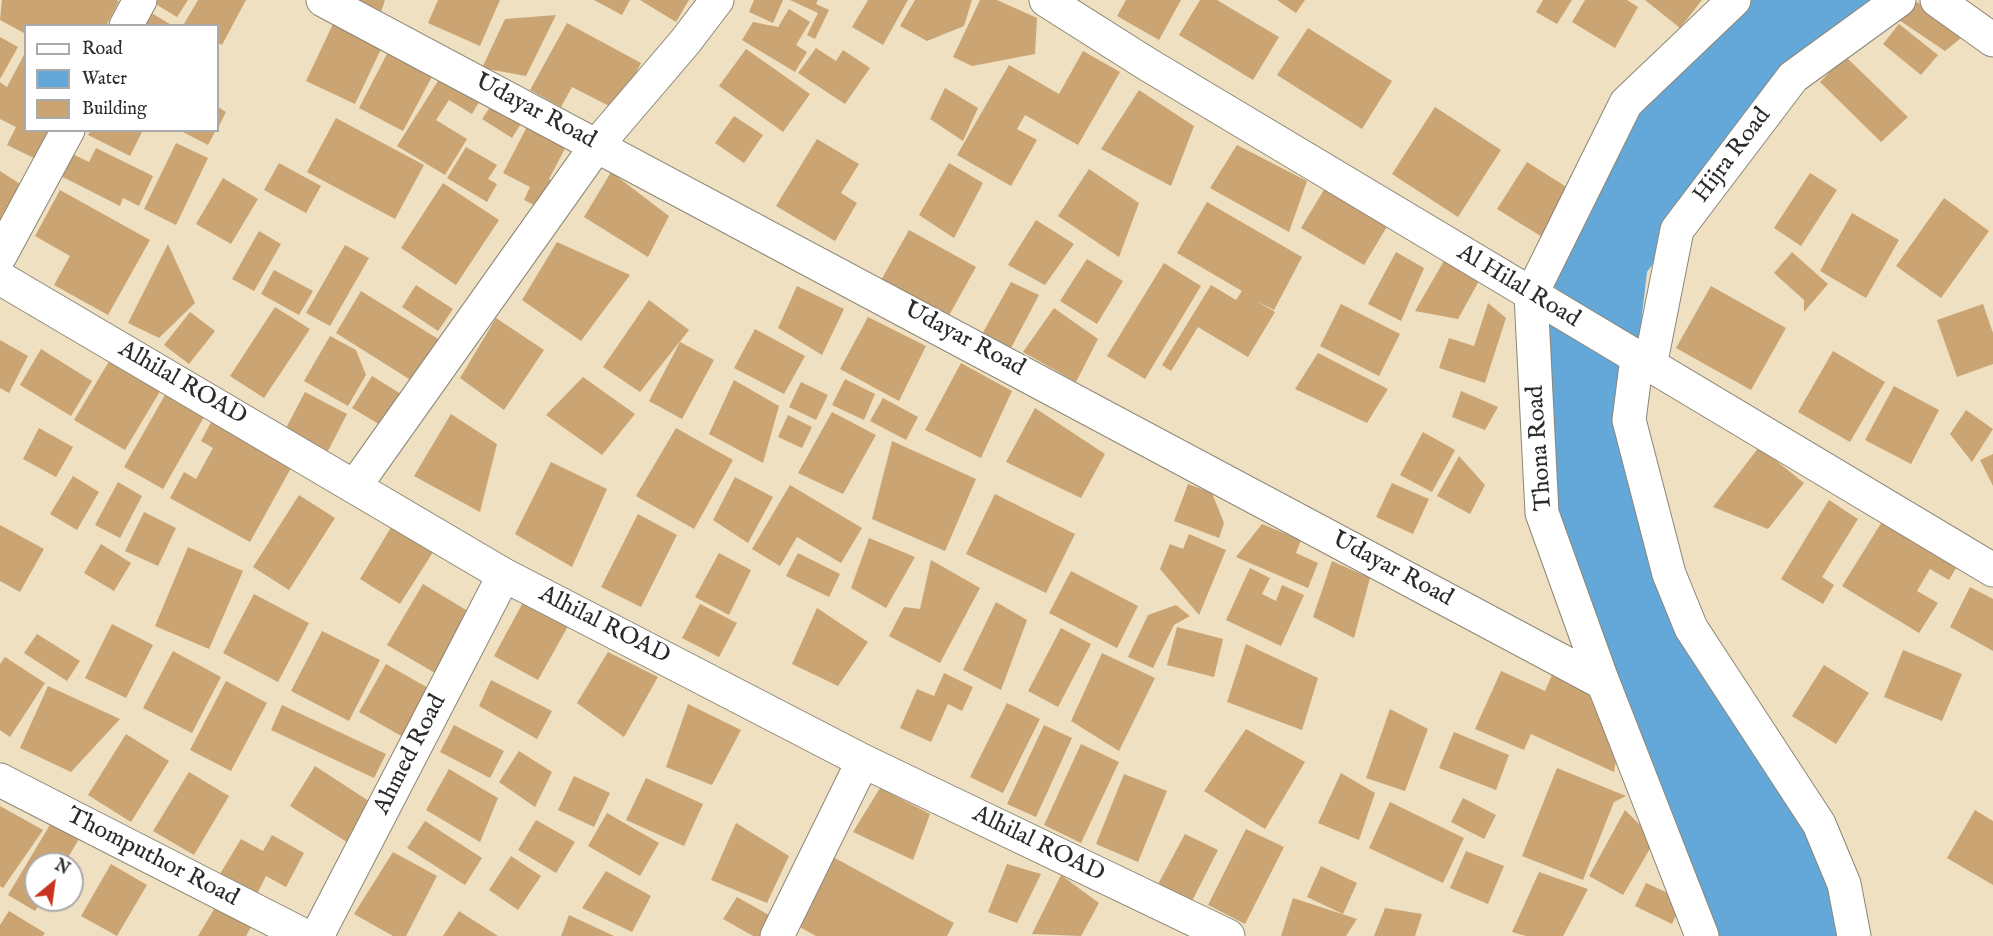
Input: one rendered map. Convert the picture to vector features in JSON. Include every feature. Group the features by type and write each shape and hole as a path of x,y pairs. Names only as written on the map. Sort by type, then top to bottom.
{"street":[{"path":"127,24 140,0"},
{"name":"Udayar Road","path":"323,0 1603,682"},
{"path":"355,486 597,145 685,42 717,0"},
{"name":"Al Hilal Road","path":"1046,0 1147,64 1993,570"},
{"name":"Thona Road","path":"1702,936 1603,682 1542,513 1531,295 1626,103 1734,0"},
{"name":"Hijra Road","path":"1854,936 1844,884 1819,824 1691,628 1669,574 1629,420 1677,230 1793,77 1899,0"},
{"path":"1937,0 1993,40"},
{"path":"0,256 67,132"},
{"name":"Alhilal ROAD","path":"0,278 504,574 863,761 1228,936"},
{"name":"Ahmed Road","path":"317,936 504,574"},
{"path":"777,936 863,761"},
{"name":"Thomputhor Road","path":"0,780 305,936"}],"water":[{"path":"1736,0 1899,0 1822,55 1677,230 1647,272 1637,358 1649,501 1854,936 1702,936 1542,513 1531,295 1633,355 1541,275 1619,118"}],"building":[{"path":"2,0 119,1 107,24 24,24 24,33 0,20"},
{"path":"149,0 188,0 177,17"},
{"path":"198,0 246,0 222,45 219,44 219,24 184,24"},
{"path":"352,0 385,0 381,12"},
{"path":"438,0 500,0 480,46 428,23"},
{"path":"594,0 630,0 622,15"},
{"path":"640,0 689,0 676,22"},
{"path":"754,0 783,0 773,23 749,12"},
{"path":"790,0 818,0 816,4 829,10 815,39 807,35 818,13"},
{"path":"868,0 908,0 883,45 852,27"},
{"path":"915,0 972,0 964,26 927,41 900,26"},
{"path":"980,0 997,0 1037,18 1035,54 972,66 953,57"},
{"path":"1126,0 1181,0 1159,40 1117,16"},
{"path":"1200,0 1217,0 1279,37 1253,80 1179,35"},
{"path":"1277,0 1305,0 1296,13"},
{"path":"1543,0 1572,0 1557,24 1536,12"},
{"path":"1585,0 1627,0 1638,7 1615,48 1572,22"},
{"path":"1645,0 1702,0 1680,28"},
{"path":"1917,2 1966,34 1945,51 1896,18"},
{"path":"145,9 170,24 137,24"},
{"path":"789,9 810,22 796,45 807,52 795,72 742,40 753,22 778,27"},
{"path":"556,15 526,76 482,68 505,19"},
{"path":"334,22 383,45 355,104 306,81"},
{"path":"567,23 641,63 617,110 572,87 561,107 530,90"},
{"path":"1899,24 1938,55 1921,75 1883,44"},
{"path":"1308,28 1392,81 1362,129 1277,75"},
{"path":"0,37 18,47 0,79"},
{"path":"816,48 836,61 843,50 870,68 845,104 798,73"},
{"path":"746,49 810,94 783,132 719,86"},
{"path":"389,50 434,73 403,131 359,108"},
{"path":"1083,51 1120,72 1078,145 1025,115 1017,129 1037,140 1011,186 957,155 1009,65 1059,94"},
{"path":"24,55 24,132 54,132 40,161 7,145 16,127 0,119 0,82 7,87"},
{"path":"1845,56 1908,117 1881,142 1820,82"},
{"path":"443,73 482,97 472,114 449,100 436,120 467,139 445,175 397,146"},
{"path":"945,88 978,108 963,141 930,119"},
{"path":"1139,90 1194,126 1171,186 1101,149"},
{"path":"494,101 524,119 512,138 482,119"},
{"path":"1435,107 1501,150 1458,217 1392,174"},
{"path":"219,108 226,112 219,126"},
{"path":"734,116 763,135 744,163 715,143"},
{"path":"532,117 571,137 549,179 556,183 542,209 524,200 530,187 503,173"},
{"path":"336,118 424,165 395,219 307,172"},
{"path":"90,132 142,132 130,156 88,135"},
{"path":"183,132 215,132 208,145"},
{"path":"817,139 859,164 841,193 857,203 835,241 776,206"},
{"path":"176,143 208,158 176,225 144,209"},
{"path":"1237,145 1307,181 1289,232 1210,188"},
{"path":"466,147 497,165 488,179 497,184 487,202 447,178"},
{"path":"96,148 153,176 139,206 123,198 120,206 51,171 62,149 89,162"},
{"path":"1527,162 1576,193 1547,240 1497,209"},
{"path":"279,163 321,186 306,213 264,190"},
{"path":"949,163 983,183 954,238 919,215"},
{"path":"1089,169 1139,203 1119,257 1058,216"},
{"path":"0,171 31,191 0,223"},
{"path":"611,172 669,216 648,257 584,217"},
{"path":"1810,173 1837,190 1801,246 1774,228"},
{"path":"223,178 258,199 231,244 196,224"},
{"path":"443,183 499,220 456,285 401,248"},
{"path":"1325,188 1388,225 1364,265 1301,228"},
{"path":"60,190 150,240 108,315 54,285 70,256 35,236"},
{"path":"1944,198 1989,231 1941,298 1896,266"},
{"path":"1207,202 1302,257 1274,310 1257,301 1275,312 1248,357 1198,327 1171,371 1162,365 1211,285 1236,300 1242,291 1177,253"},
{"path":"1852,213 1899,240 1866,298 1820,271"},
{"path":"1036,220 1074,244 1045,285 1008,265"},
{"path":"909,230 976,267 947,319 880,282"},
{"path":"259,231 281,244 254,291 232,279"},
{"path":"557,242 630,275 581,341 522,300"},
{"path":"168,244 195,303 159,338 128,323"},
{"path":"345,245 369,258 330,326 306,313"},
{"path":"1396,252 1424,268 1401,321 1368,304"},
{"path":"1792,252 1828,284 1804,312 1804,300 1774,273"},
{"path":"1087,259 1123,281 1097,324 1060,301"},
{"path":"1445,259 1480,279 1458,319 1415,311"},
{"path":"1164,263 1201,286 1145,379 1107,356"},
{"path":"274,270 313,291 299,315 261,294"},
{"path":"1011,282 1039,295 1011,348 981,336"},
{"path":"416,285 453,309 438,331 402,307"},
{"path":"797,286 844,309 822,355 778,328"},
{"path":"1711,286 1786,328 1751,390 1676,348"},
{"path":"361,291 443,342 417,384 336,333"},
{"path":"649,300 689,330 640,392 603,367"},
{"path":"1488,303 1506,318 1485,383 1439,368 1449,338 1474,346"},
{"path":"1341,304 1400,334 1379,376 1320,346"},
{"path":"1983,304 1993,333 1993,364 1957,377 1937,320"},
{"path":"275,307 310,329 264,398 230,376"},
{"path":"1054,308 1098,339 1076,382 1023,352"},
{"path":"190,312 215,331 189,364 164,345"},
{"path":"868,317 926,346 899,401 840,369"},
{"path":"496,318 544,350 504,410 460,378"},
{"path":"755,329 805,356 784,394 734,368"},
{"path":"330,336 356,350 366,375 348,406 304,381"},
{"path":"0,340 28,356 9,393 0,388"},
{"path":"680,342 714,360 682,419 649,401"},
{"path":"41,349 92,381 71,416 20,385"},
{"path":"1833,351 1885,382 1850,442 1798,412"},
{"path":"1318,353 1388,389 1367,423 1295,389"},
{"path":"111,358 162,388 125,450 74,420"},
{"path":"961,363 1012,391 981,458 925,430"},
{"path":"372,376 406,397 387,429 352,408"},
{"path":"583,377 635,414 602,455 546,415"},
{"path":"845,379 875,394 864,420 832,405"},
{"path":"734,380 779,406 763,463 709,434"},
{"path":"801,382 828,395 816,420 789,407"},
{"path":"1894,386 1939,410 1911,464 1865,440"},
{"path":"169,388 208,410 163,489 124,467"},
{"path":"1461,391 1498,407 1485,430 1452,417"},
{"path":"305,392 347,414 328,451 286,428"},
{"path":"883,398 918,417 906,440 870,421"},
{"path":"1035,408 1105,454 1081,498 1006,462"},
{"path":"1966,410 1993,429 1972,462 1950,434"},
{"path":"832,412 876,435 843,494 798,473"},
{"path":"451,414 497,444 480,512 414,476"},
{"path":"215,415 296,459 250,542 170,498 184,472 196,479 213,448 201,441"},
{"path":"788,415 812,427 802,448 778,437"},
{"path":"39,428 73,447 56,477 23,459"},
{"path":"676,428 733,460 694,529 636,496"},
{"path":"1423,432 1455,450 1432,492 1400,475"},
{"path":"892,441 976,479 945,551 872,519"},
{"path":"1759,447 1804,483 1768,529 1713,507"},
{"path":"1993,454 1993,486 1980,460"},
{"path":"1459,456 1485,485 1470,514 1437,496"},
{"path":"551,462 607,489 572,567 515,534"},
{"path":"73,476 99,492 77,530 50,514"},
{"path":"735,477 773,497 748,543 713,520"},
{"path":"118,482 142,496 120,538 95,525"},
{"path":"1392,483 1429,499 1413,534 1376,517"},
{"path":"1188,484 1212,493 1224,523 1219,538 1174,521"},
{"path":"790,485 862,528 841,563 797,537 780,566 752,549"},
{"path":"995,494 1075,534 1046,593 966,554"},
{"path":"299,495 335,518 289,590 253,567"},
{"path":"1829,500 1858,519 1822,577 1834,585 1823,604 1781,579"},
{"path":"144,512 176,528 158,566 125,551"},
{"path":"638,514 677,535 641,607 601,587"},
{"path":"1883,520 1958,565 1949,580 1930,569 1917,591 1938,603 1919,633 1842,586"},
{"path":"393,524 435,549 400,604 360,579"},
{"path":"1262,524 1301,540 1296,553 1318,563 1308,588 1236,557"},
{"path":"0,525 44,549 20,592 0,581"},
{"path":"1189,534 1226,550 1199,615 1160,569 1170,544 1183,549"},
{"path":"869,538 915,557 886,608 851,588"},
{"path":"101,544 131,563 114,591 84,573"},
{"path":"188,547 243,571 209,649 155,626"},
{"path":"719,553 751,570 729,615 695,597"},
{"path":"798,553 840,574 829,597 786,576"},
{"path":"931,560 980,588 940,663 889,636 904,607 920,609"},
{"path":"1332,561 1370,578 1354,638 1313,617"},
{"path":"1250,568 1270,578 1262,594 1276,601 1282,585 1304,595 1281,646 1226,620"},
{"path":"1071,571 1138,606 1117,648 1049,613"},
{"path":"423,584 471,613 435,673 387,645"},
{"path":"1970,587 1993,599 1993,651 1950,627"},
{"path":"254,594 309,623 278,682 223,653"},
{"path":"527,595 572,619 538,680 494,656"},
{"path":"996,602 1027,620 1001,690 963,670"},
{"path":"700,604 737,623 719,657 682,638"},
{"path":"1176,605 1190,616 1174,625 1153,668 1128,657 1148,615"},
{"path":"817,608 868,642 838,686 792,664"},
{"path":"112,624 153,645 126,698 85,678"},
{"path":"1177,627 1223,639 1214,677 1167,665"},
{"path":"1061,628 1091,644 1058,707 1028,691"},
{"path":"322,631 380,660 349,721 291,691"},
{"path":"37,634 80,661 67,681 24,653"},
{"path":"1246,644 1318,678 1302,730 1227,702"},
{"path":"1903,650 1962,674 1942,721 1884,697"},
{"path":"173,651 221,677 192,733 143,708"},
{"path":"608,652 658,677 624,737 577,703"},
{"path":"1102,653 1155,678 1119,751 1071,721"},
{"path":"5,657 45,683 10,737 0,730 0,664"},
{"path":"386,664 437,693 410,741 359,712"},
{"path":"1824,665 1869,693 1836,744 1792,716"},
{"path":"1501,671 1545,691 1553,673 1584,684 1617,755 1614,772 1531,734 1524,750 1475,729"},
{"path":"944,673 973,687 962,711 948,704 931,742 900,728 917,689 934,696"},
{"path":"491,680 552,711 537,739 479,706"},
{"path":"226,681 267,703 231,771 190,750"},
{"path":"48,686 120,719 71,772 20,748"},
{"path":"1007,703 1040,719 1003,793 970,777"},
{"path":"688,704 741,730 712,785 666,767"},
{"path":"282,705 386,754 374,778 271,730"},
{"path":"1390,709 1428,729 1405,791 1366,778"},
{"path":"454,725 504,751 490,778 440,752"},
{"path":"1044,725 1072,738 1036,817 1007,804"},
{"path":"1246,729 1305,762 1265,829 1204,791"},
{"path":"1454,732 1509,755 1496,790 1439,768"},
{"path":"126,734 169,761 131,822 88,795"},
{"path":"1081,744 1119,762 1081,843 1044,825"},
{"path":"519,751 552,772 535,807 499,782"},
{"path":"315,766 375,805 350,844 290,806"},
{"path":"1557,768 1626,796 1614,802 1583,880 1522,856"},
{"path":"449,769 498,798 480,842 426,810"},
{"path":"189,772 229,796 194,855 153,831"},
{"path":"1341,773 1375,793 1359,840 1318,823"},
{"path":"1124,774 1167,791 1138,862 1096,844"},
{"path":"574,776 610,793 594,827 558,810"},
{"path":"646,778 703,804 684,846 626,820"},
{"path":"880,788 930,814 913,860 853,832"},
{"path":"1463,798 1496,815 1484,839 1451,822"},
{"path":"1390,802 1464,838 1443,883 1369,848"},
{"path":"0,806 43,830 28,852 24,852 24,858 3,888 0,886"},
{"path":"1625,810 1655,840 1623,895 1589,876"},
{"path":"1975,810 1993,821 1993,885 1947,858"},
{"path":"607,813 659,843 640,876 588,846"},
{"path":"54,818 82,834 71,852 34,852"},
{"path":"536,820 575,842 556,873 518,850"},
{"path":"425,821 482,858 465,885 407,848"},
{"path":"736,823 789,856 767,903 711,880"},
{"path":"1246,829 1284,847 1245,924 1208,905"},
{"path":"1185,834 1218,850 1190,905 1157,886"},
{"path":"272,835 304,853 286,887 266,876 257,894 220,874 241,839 263,851"},
{"path":"1466,851 1504,866 1488,904 1450,888"},
{"path":"393,852 437,876 406,936 393,936 354,914"},
{"path":"511,856 541,876 518,910 489,890"},
{"path":"833,857 954,923 947,936 816,936 796,925"},
{"path":"111,864 147,885 117,936 81,916"},
{"path":"1007,864 1041,874 1017,923 988,912"},
{"path":"1321,866 1357,883 1343,914 1307,897"},
{"path":"24,868 24,904 8,895"},
{"path":"606,871 651,896 632,932 582,908"},
{"path":"1539,872 1588,889 1563,936 1526,936 1512,932"},
{"path":"1061,875 1099,903 1081,936 1032,934"},
{"path":"1646,883 1683,900 1672,924 1635,906"},
{"path":"737,897 776,919 766,936 753,936 723,919"},
{"path":"1293,898 1357,919 1346,936 1281,936"},
{"path":"216,906 251,927 246,936 198,936"},
{"path":"1385,908 1422,914 1415,936 1374,936"},
{"path":"9,911 45,933 43,936 0,936 0,925"},
{"path":"459,911 498,936 443,936"},
{"path":"569,915 614,936 561,936"}]}
